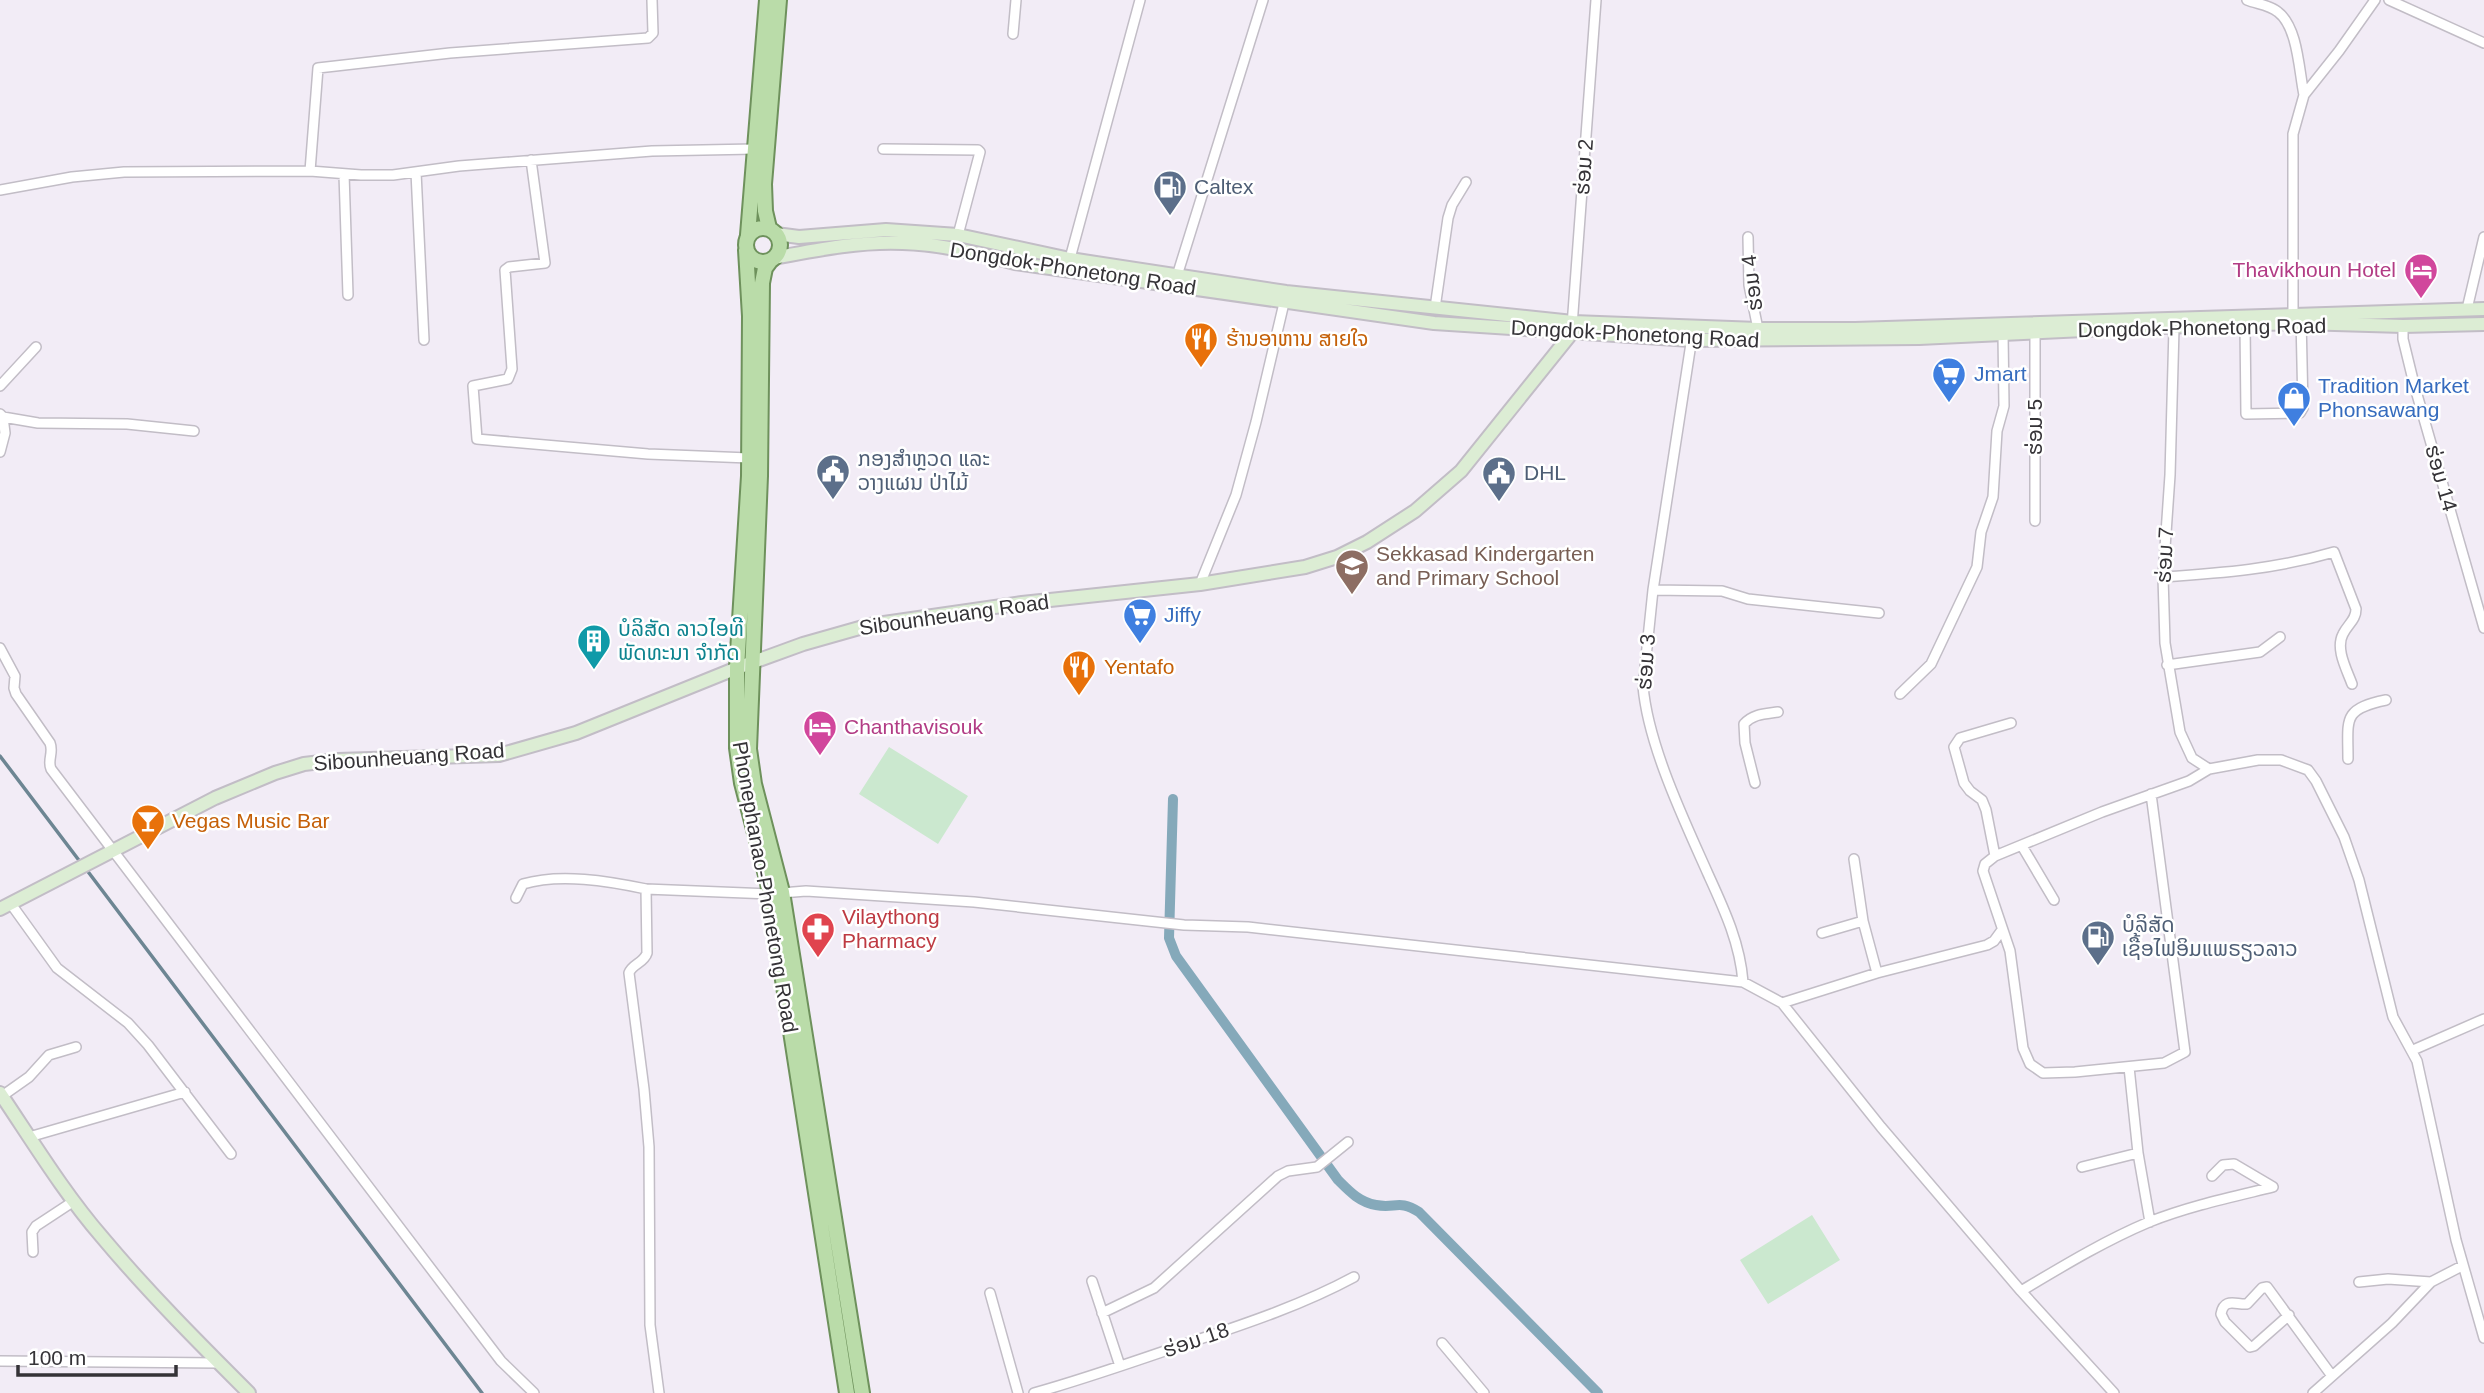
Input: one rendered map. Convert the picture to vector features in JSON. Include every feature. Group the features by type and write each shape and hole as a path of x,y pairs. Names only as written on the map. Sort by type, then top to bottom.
{"main road":[{"name":"Phonephanao-Phonetong Road","path":"767,0 747,243 750,306 749,458 754,476 737,668 737,748 740,771 776,893 847,1393"},
{"path":"772,259 780,247 765,211 764,184 779,0"},
{"path":"755,229 837,241 765,262 755,260 747,243 755,229"},
{"name":"Dongdok-Phonetong Road","path":"837,241 886,230 958,235 1068,264"},
{"name":"Dongdok-Phonetong Road","path":"837,241 906,243 969,251 1015,263 1068,264 1176,280 1435,309 1572,328"},
{"name":"Phonephanao-Phonetong Road","path":"772,259 765,268 762,283 754,476 750,754 862,1393"},
{"name":"Dongdok-Phonetong Road","path":"1176,280 1284,303 1434,323 1692,334 1919,338 2245,325 2297,318 2403,326 2484,324"},
{"name":"Dongdok-Phonetong Road","path":"1692,334 1758,329 2297,318 2484,309"},
{"name":"Sibounheuang Road","path":"5,906 215,798 304,764 338,760 499,755 576,733 753,662 870,625 1022,603 1200,584 1305,567 1337,557 1367,542 1415,511 1461,471 1572,328"},
{"path":"1,1095 101,1237 249,1393"}],"street":[{"path":"310,171 318,68 450,53 648,37 653,33 652,0"},
{"path":"1013,34 1016,0"},
{"path":"1068,264 1140,0"},
{"path":"1176,280 1263,0"},
{"name":"ຮ່ອມ 2","path":"1572,328 1596,0"},
{"path":"2247,0 2274,9 2291,28 2304,95"},
{"path":"2245,325 2245,412 2248,415 2300,413 2293,135 2304,95 2375,0"},
{"path":"2389,0 2484,43"},
{"path":"0,190 72,177 124,172 310,171 393,175 531,160 652,151 754,149"},
{"path":"883,149 980,152 958,235"},
{"path":"531,160 545,263 505,270 512,369 508,379 473,386 477,439 648,454 749,458"},
{"path":"416,172 424,340"},
{"path":"344,174 348,295"},
{"path":"1435,309 1448,218 1452,205 1466,182"},
{"name":"ຮ່ອມ 4","path":"1748,237 1749,285 1758,329"},
{"path":"2467,309 2484,237"},
{"path":"1200,584 1236,495 1284,303"},
{"name":"ຮ່ອມ 14","path":"2403,326 2403,339 2414,384 2484,628"},
{"name":"ຮ່ອມ 7","path":"2174,328 2170,475 2163,577 2167,665 2176,717 2184,744 2192,758 2209,769"},
{"name":"ຮ່ອມ 5","path":"2035,332 2035,521"},
{"name":"ຮ່ອມ 3","path":"1692,334 1645,648 1644,699 1675,798 1727,916 1742,964 1743,982"},
{"path":"1900,694 1931,664 1977,567 1981,532 1993,497 1997,431 2004,405 2003,334"},
{"path":"0,386 36,347"},
{"path":"0,452 5,433 2,415 38,423 127,424 194,431"},
{"path":"2163,577 2263,569 2294,564 2334,552 2356,609 2356,617 2342,636 2339,647 2352,684"},
{"path":"1653,590 1722,591 1748,599 1880,613"},
{"path":"2167,665 2260,652 2280,637"},
{"path":"0,648 15,677 16,694 52,748 49,760 51,769 110,852 501,1361 534,1393"},
{"path":"2348,759 2348,724 2351,716 2365,705 2386,700"},
{"path":"1755,783 1745,743 1744,724 1757,715 1778,712"},
{"path":"1995,856 1982,800 1964,783 1954,747 1959,738 2011,723"},
{"path":"2151,794 2185,1052 2164,1063 2129,1067 2043,1073 2030,1064 2022,1048 2010,951 1983,871 1985,864 1995,856 2151,794 2189,781 2209,769 2258,760 2281,760 2308,770 2316,780 2340,828 2359,880 2393,1017 2417,1061 2462,1266 2484,1338"},
{"path":"2022,846 2054,900"},
{"path":"1854,859 1863,921 1877,973"},
{"path":"516,898 523,884 538,879 608,881 646,889 776,893 806,891 974,902 1184,925 1248,927 1743,982 1782,1003 1881,1127 2021,1291 2114,1393"},
{"path":"646,889 647,953 629,973 649,1147 650,1325 659,1393"},
{"path":"5,906 57,968 128,1023 186,1091 231,1154"},
{"path":"1822,933 1863,921"},
{"path":"1782,1003 1877,973 1987,945 2003,930"},
{"path":"2413,1051 2484,1019"},
{"path":"1,1095 29,1077 49,1055 76,1047"},
{"path":"2129,1067 2138,1153 2150,1222"},
{"path":"29,1137 186,1091"},
{"path":"1102,1313 1154,1288 1278,1176 1288,1171 1317,1167 1348,1142"},
{"path":"2082,1167 2138,1153"},
{"path":"2021,1291 2098,1245 2150,1222 2213,1201 2273,1187 2234,1164 2223,1165 2212,1176"},
{"path":"33,1252 32,1232 36,1226 74,1201"},
{"path":"2313,1393 2392,1323 2431,1282 2462,1266"},
{"name":"ຮ່ອມ 18","path":"1034,1393 1120,1366 1324,1294 1354,1277"},
{"path":"2359,1282 2388,1279 2431,1282"},
{"path":"1092,1281 1120,1366"},
{"path":"2290,1315 2250,1347 2225,1322 2221,1314 2224,1306 2233,1301 2247,1304 2267,1287 2290,1315 2332,1376"},
{"path":"990,1293 1018,1393"},
{"path":"1442,1343 1484,1393"},
{"path":"0,1361 219,1363"}],"green space":[{"path":"889,747 968,796 938,844 859,794"},
{"path":"1812,1215 1840,1260 1768,1304 1740,1260"}],"waterway":[{"path":"0,756 81,863"},
{"path":"1173,799 1169,938 1176,956 1338,1180 1355,1196 1370,1204 1402,1205 1419,1212 1598,1393"},
{"path":"86,869 482,1393"}],"place":[{"name":"Caltex","path":"1170,217"},
{"name":"Thavikhoun Hotel","path":"2421,300"},
{"name":"ຮ້ານອາຫານ ສາຍໃຈ","path":"1201,369"},
{"name":"Jmart","path":"1949,404"},
{"name":"Tradition Market Phonsawang","path":"2294,428"},
{"name":"ກອງສໍາຫຼວດ ແລະ ວາງແຜນ ປ່າໄມ້","path":"833,501"},
{"name":"DHL","path":"1499,503"},
{"name":"Sekkasad Kindergarten and Primary School","path":"1352,596"},
{"name":"Jiffy","path":"1140,645"},
{"name":"ບໍລິສັດ ລາວໄອທີ ພັດທະນາ ຈຳກັດ","path":"594,671"},
{"name":"Yentafo","path":"1079,697"},
{"name":"Chanthavisouk","path":"820,757"},
{"name":"Vegas Music Bar","path":"148,851"},
{"name":"Vilaythong Pharmacy","path":"818,959"},
{"name":"ບໍລິສັດ ເຊື້ອໄຟອິມແພຣຽວລາວ","path":"2098,967"}]}
